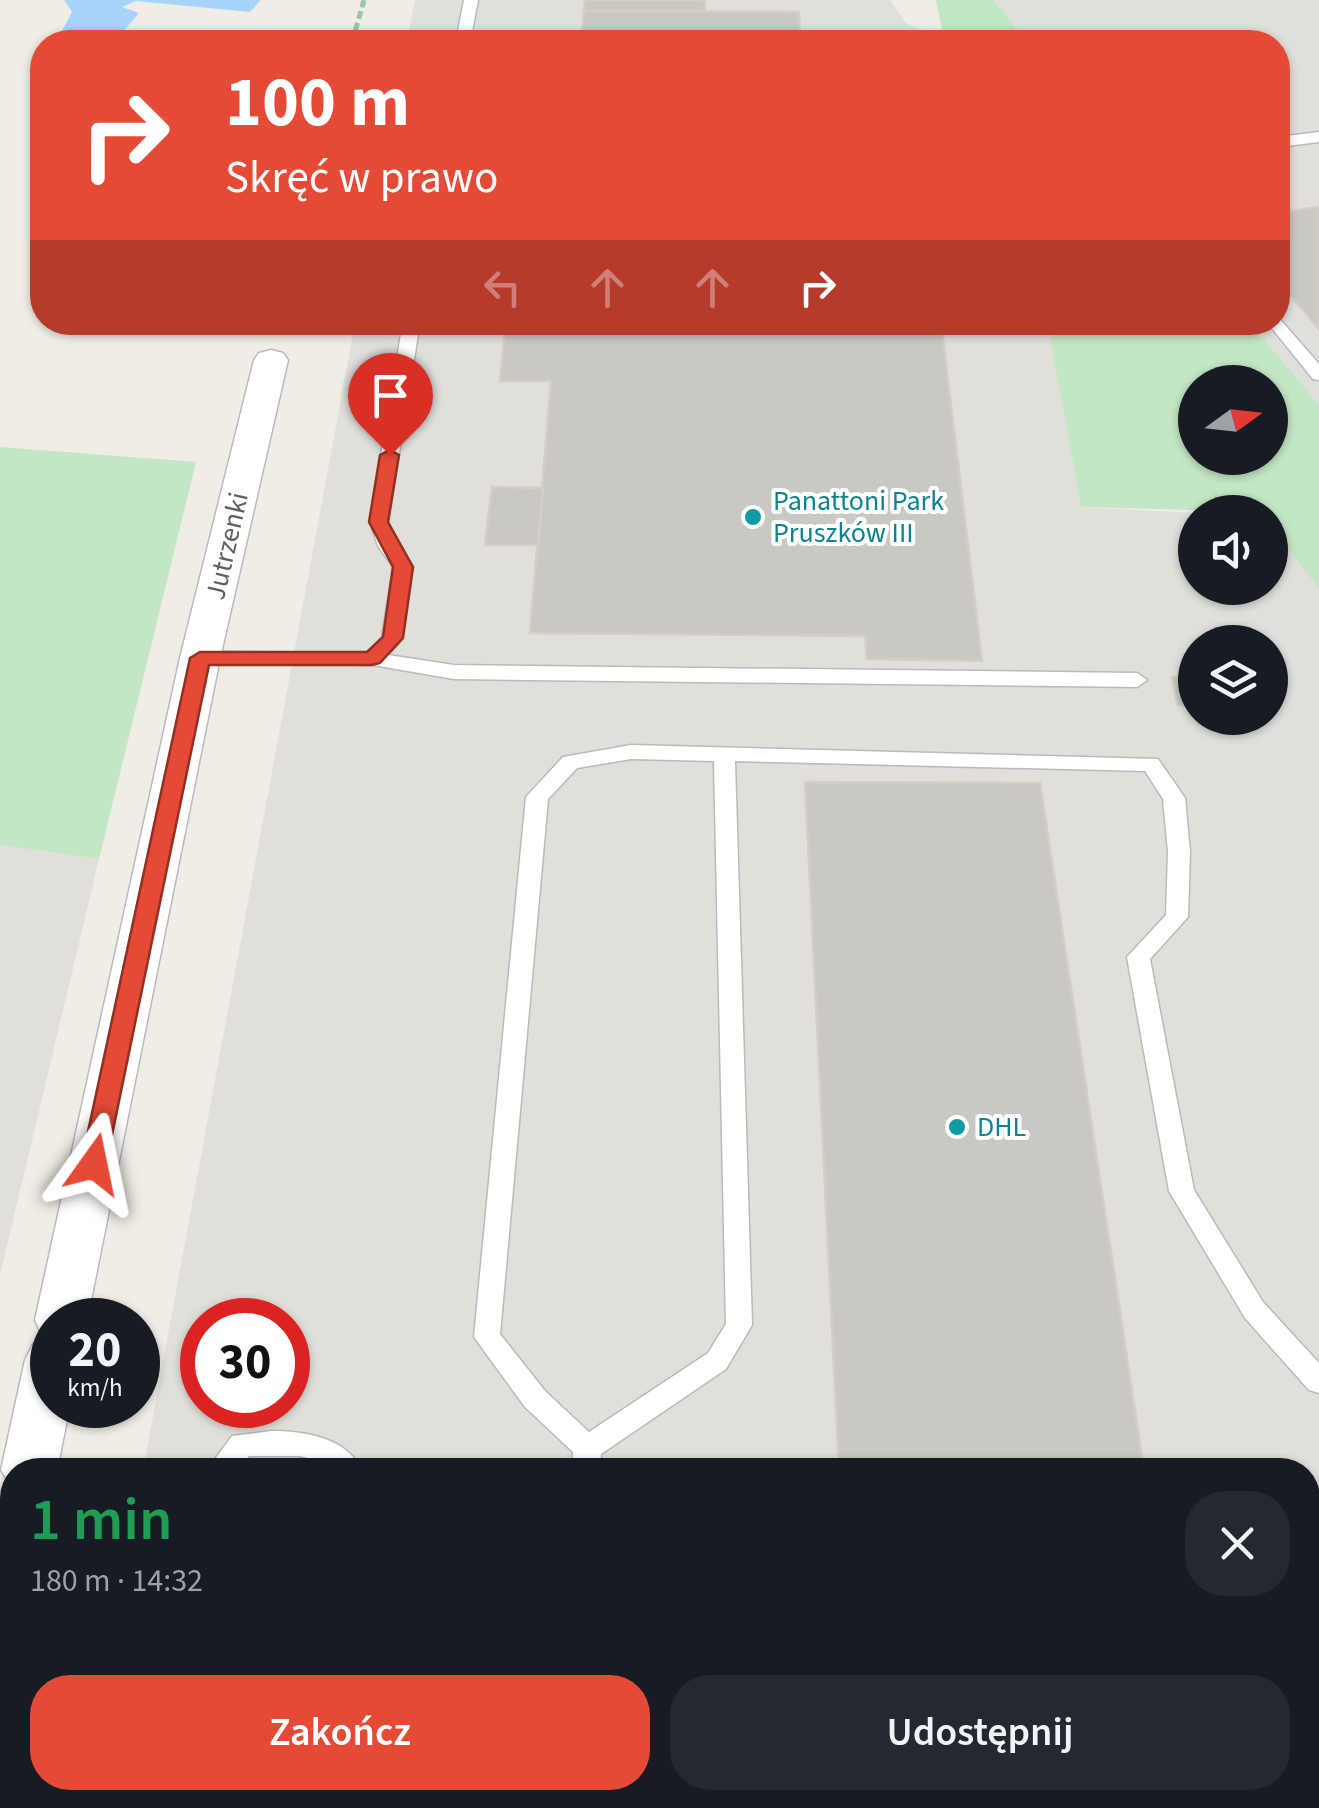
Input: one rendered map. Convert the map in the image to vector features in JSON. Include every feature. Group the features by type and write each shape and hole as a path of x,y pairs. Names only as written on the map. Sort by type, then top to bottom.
{"street":[{"name":"Jutrzenki","path":"66,1298 200,658 270,360"},
{"path":"32,1458 38,1428"}],"lane":[{"path":"465,30 471,0"},
{"path":"1290,141 1319,137"},
{"path":"372,659 392,638 403,567 378,522 410,335"},
{"path":"1286,335 1319,374"},
{"path":"200,658 372,659 454,672 1137,680"},
{"path":"585,1458 488,1337 538,797 570,762 631,752 1150,764 1174,798 1179,852 1176,917 1138,956 1182,1191 1254,1310 1319,1382"},
{"path":"587,1458 717,1361 739,1324 724,754"},
{"path":"231,1458 242,1444 293,1442 339,1458"}],"path":[{"path":"355,30 364,0"}],"shaded area":[{"path":"415,0 890,0 906,23 922,30 409,30"},
{"path":"994,0 1319,0 1319,405 1261,335 1290,335 1290,30 1018,30"},
{"path":"353,335 1049,335 1081,507 1178,512 1178,605 1288,605 1288,549 1319,589 1319,1458 145,1458 151,1428 160,1428 160,1378"},
{"path":"0,845 99,859 0,1275"}],"green space":[{"path":"936,0 994,0 1018,30 942,30"},
{"path":"1049,335 1261,335 1286,365 1178,365 1178,475 1288,475 1288,368 1319,405 1319,589 1288,549 1288,495 1178,495 1178,510 1081,507"},
{"path":"0,447 196,462 99,859 0,845"}],"water":[{"path":"64,0 260,1 250,12 136,1 122,7 139,13 124,30 62,30 72,12"}],"building":[{"path":"585,0 705,0 705,11 584,11"},
{"path":"584,11 799,12 800,30 582,30"},
{"path":"1319,207 1319,329 1290,295 1290,211"},
{"name":"Panattoni Park Pruszków III","path":"505,335 943,335 982,661 867,659 865,636 530,633 551,381 500,381"},
{"path":"492,487 543,488 538,545 485,545"},
{"path":"1172,677 1178,677 1178,705"},
{"name":"DHL","path":"805,782 1040,783 1142,1458 838,1458"}],"place":[{"name":"Panattoni Park Pruszków III","path":"753,517"},
{"name":"DHL","path":"957,1127"}],"route":[{"path":"94,1164 200,658 372,659 392,638 403,567 378,522 390,455"}]}
